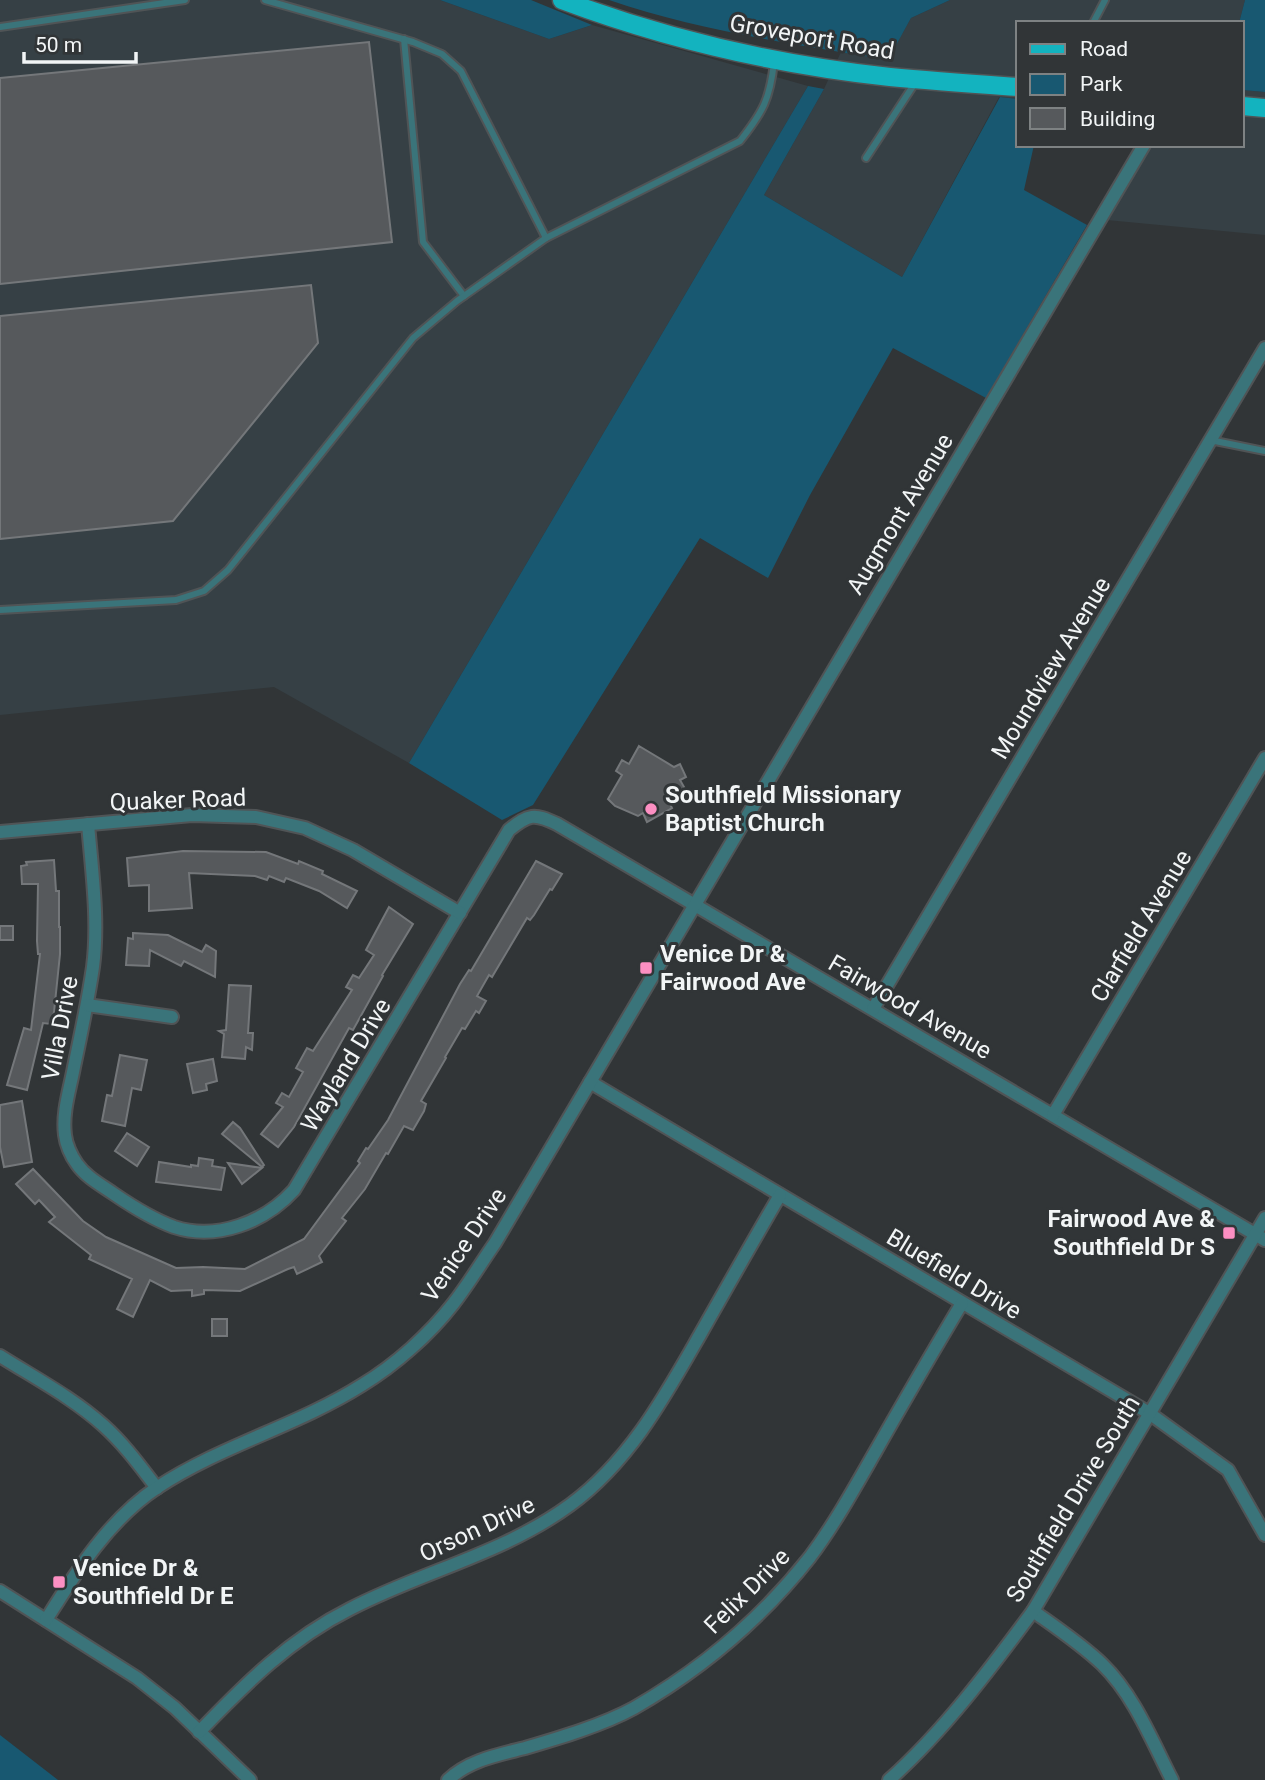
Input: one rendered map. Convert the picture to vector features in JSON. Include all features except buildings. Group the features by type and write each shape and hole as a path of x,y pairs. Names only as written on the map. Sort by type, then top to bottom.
{"main road":[{"name":"Groveport Road","path":"562,0 681,37 775,59 918,79 1016,87"},
{"path":"1244,106 1265,108"}],"street":[{"name":"Augmont Avenue","path":"695,905 852,635 1143,147"},
{"name":"Moundview Avenue","path":"873,1009 1265,348"},
{"name":"Clarfield Avenue","path":"1053,1115 1265,758"},
{"name":"Quaker Road","path":"0,832 213,815 256,817 305,828 354,850 460,913"},
{"name":"Fairwood Avenue","path":"532,816 557,824 1260,1237"},
{"name":"Wayland Drive","path":"134,1208 177,1228 211,1231 258,1219 282,1204 306,1175 509,830 523,819 532,816"},
{"name":"Villa Drive","path":"88,824 94,963 88,1005 66,1107 65,1137 77,1164 87,1175 134,1208"},
{"name":"Venice Drive","path":"46,1620 98,1544 157,1488 217,1454 322,1407 363,1385 424,1335 452,1306 495,1243 695,905"},
{"path":"88,1005 172,1017"},
{"name":"Bluefield Drive","path":"590,1082 1149,1413 1228,1470 1265,1535"},
{"name":"Orson Drive","path":"199,1732 273,1658 311,1630 385,1592 499,1548 571,1505 595,1484 630,1447 659,1406 780,1195"},
{"name":"Southfield Drive South","path":"898,1777 994,1665 1033,1611 1149,1413 1260,1237 1265,1219"},
{"name":"Felix Drive","path":"448,1780 478,1761 572,1732 632,1709 713,1655 749,1623 782,1590 811,1555 837,1517 962,1303"},
{"path":"0,1356 80,1407 104,1426 132,1455 157,1488"},
{"path":"0,1591 137,1678 175,1708 250,1780"},
{"path":"1033,1611 1080,1644 1119,1684 1172,1780"}],"lane":[{"path":"0,27 184,0"},
{"path":"265,0 404,39 442,54 461,71 546,238"},
{"path":"1094,21 1105,0"},
{"path":"404,39 423,242 464,296"},
{"path":"0,610 176,600 204,591 228,570 413,338 464,296 546,238 740,141 761,114 772,87 775,59"},
{"path":"866,158 918,79"},
{"path":"1210,440 1265,451"}],"shaded area":[{"path":"0,0 440,0 549,39 592,25 808,86 409,763 274,687 0,715"},
{"path":"950,0 1245,0 1240,21 1016,21 1016,99 999,97 902,277 764,195 824,89 841,52 888,59 911,18"},
{"path":"1244,90 1265,92 1265,235 1107,220 1148,147 1244,147"}],"green space":[{"path":"440,0 531,0 592,25 549,39"},
{"path":"609,0 950,0 911,18 888,60 712,28"},
{"path":"1245,0 1265,0 1265,92 1244,90 1244,21 1240,21"},
{"path":"808,86 824,89 764,195 902,277 1000,97 1016,99 1016,147 1034,147 1024,190 1087,225 986,398 893,348 810,495 768,578 700,538 533,805 502,820 409,763"},
{"path":"0,1735 58,1780 0,1780"}],"place":[{"name":"Southfield Missionary Baptist Church","path":"651,809"},
{"name":"Venice Dr & Fairwood Ave","path":"646,968"},
{"name":"Fairwood Ave & Southfield Dr S","path":"1229,1233"},
{"name":"Venice Dr & Southfield Dr E","path":"59,1582"}]}
